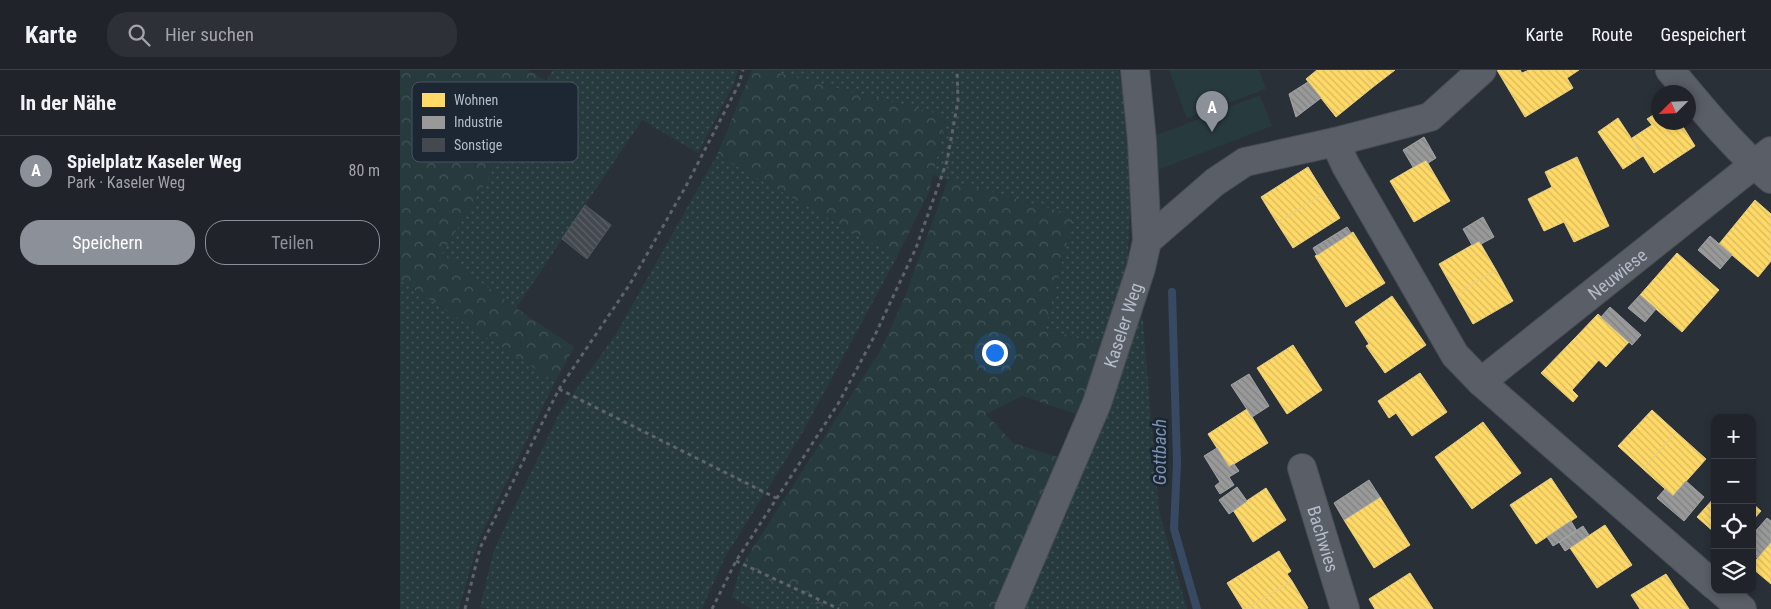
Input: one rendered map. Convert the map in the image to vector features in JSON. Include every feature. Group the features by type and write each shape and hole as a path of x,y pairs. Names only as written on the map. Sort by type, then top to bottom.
{"street":[{"name":"Kaseler Weg","path":"1009,609 1097,403 1141,268 1147,241 1142,141 1135,70"},
{"path":"1147,241 1215,182 1245,162 1341,154 1430,117 1482,70"},
{"path":"1670,70 1714,123 1765,165"},
{"path":"1341,154 1455,355 1481,382 1711,583"},
{"name":"Neuwiese","path":"1481,382 1765,165"},
{"name":"Bachwies","path":"1302,468 1345,609"},
{"path":"1725,594 1742,609"}],"path":[{"path":"465,609 480,548 559,388 630,284 686,186 739,84 743,70"},
{"path":"712,609 736,561 838,404 875,335 916,248 947,161 958,101 956,70"},
{"path":"559,388 776,498"},
{"path":"736,561 839,609"}],"green space":[{"path":"400,70 528,70 547,81 412,82 412,162 498,162 442,254 516,308 574,347 555,382 400,280"},
{"path":"553,70 738,70 734,83 698,153 642,120 516,308 442,254 498,162 578,162 578,82 546,82"},
{"path":"752,70 767,70 946,116 929,192 897,257 717,155"},
{"path":"767,70 1119,70 1133,161 1127,273 1106,346 1045,329 1074,215 933,175 946,116"},
{"path":"1169,70 1259,70 1266,89 1187,118"},
{"path":"1260,95 1272,126 1158,170 1152,137"},
{"path":"717,155 897,257 800,437 725,557 702,609 489,609 480,607 494,550 560,412 616,334"},
{"path":"948,180 1074,215 1045,329 1106,346 1082,416 1022,396 986,414 1013,443 1061,458 999,609 825,609 741,566 880,351 904,299"},
{"path":"400,280 555,382 479,539 459,609 400,609"},
{"path":"1141,298 1159,512 1187,609 1021,609"},
{"path":"741,566 830,609 752,609 732,597"}],"building: Wohnen":[{"path":"1317,70 1360,70 1373,87 1336,117 1306,79"},
{"path":"1360,70 1395,70 1373,87"},
{"path":"1497,70 1520,70 1522,73 1529,70 1579,70 1567,78 1573,88 1525,117"},
{"path":"1618,118 1643,156 1623,169 1598,132"},
{"path":"1651,126 1651,130 1685,130 1695,146 1654,173 1632,138"},
{"path":"1577,157 1609,226 1574,242 1564,222 1544,231 1528,199 1552,187 1545,172"},
{"path":"1426,160 1450,201 1414,222 1390,181"},
{"path":"1308,167 1324,193 1277,223 1261,197"},
{"path":"1324,193 1340,218 1293,248 1277,223"},
{"path":"1755,200 1771,214 1771,261 1758,277 1719,244"},
{"path":"1353,232 1385,283 1346,307 1315,256"},
{"path":"1479,241 1496,270 1456,294 1439,264"},
{"path":"1677,253 1719,290 1682,332 1640,295"},
{"path":"1496,270 1513,301 1473,324 1456,294"},
{"path":"1392,296 1426,345 1385,373 1366,346 1369,344 1355,322"},
{"path":"1598,314 1629,342 1606,367 1575,338"},
{"path":"1575,338 1599,360 1572,390 1578,396 1573,402 1541,373"},
{"path":"1293,345 1322,390 1287,414 1257,368"},
{"path":"1420,373 1447,412 1412,436 1396,413 1389,418 1378,401"},
{"path":"1247,409 1268,443 1229,467 1208,434"},
{"path":"1652,410 1676,432 1643,469 1618,446"},
{"path":"1483,422 1521,473 1472,509 1435,457"},
{"path":"1676,432 1706,459 1673,496 1643,469"},
{"path":"1551,478 1577,517 1536,544 1510,505"},
{"path":"1266,488 1286,520 1253,542 1233,510"},
{"path":"1380,497 1410,545 1374,568 1344,520"},
{"path":"1711,501 1711,529 1697,517"},
{"path":"1756,507 1761,511 1756,517"},
{"path":"1605,525 1632,565 1597,588 1570,548"},
{"path":"1771,542 1771,584 1756,571 1756,560"},
{"path":"1279,551 1291,571 1287,574 1292,581 1243,609 1227,583"},
{"path":"1410,573 1433,609 1375,609 1369,599"},
{"path":"1666,574 1689,609 1640,609 1631,595"},
{"path":"1292,581 1308,608 1246,609"}],"building: Industrie":[{"path":"1308,82 1321,98 1296,117 1289,94"},
{"path":"1424,137 1436,158 1428,163 1426,160 1413,167 1403,150"},
{"path":"1483,217 1494,237 1481,244 1479,241 1472,245 1463,229"},
{"path":"1347,227 1351,233 1317,255 1313,248"},
{"path":"1710,236 1732,255 1720,269 1698,250"},
{"path":"1640,295 1656,309 1645,322 1628,308"},
{"path":"1610,307 1641,335 1632,345 1601,317"},
{"path":"1249,374 1269,406 1252,417 1231,385"},
{"path":"1217,448 1229,467 1234,464 1239,471 1229,477 1234,485 1220,494 1215,486 1220,482 1204,456"},
{"path":"1369,480 1380,497 1344,520 1334,503"},
{"path":"1686,481 1704,497 1684,521 1657,498 1665,489 1673,496"},
{"path":"1237,487 1247,501 1229,514 1219,500"},
{"path":"1767,518 1771,521 1771,542 1757,558 1756,557 1756,530"},
{"path":"1571,521 1577,531 1553,546 1547,537"},
{"path":"1583,526 1589,535 1565,551 1559,542"}],"building: Sonstige":[{"path":"585,205 611,225 587,259 562,239"}],"waterway":[{"name":"Gottbach","path":"1172,292 1177,463 1174,529 1197,609"}],"place":[{"name":"Spielplatz Kaseler Weg","path":"1212,132"}]}
